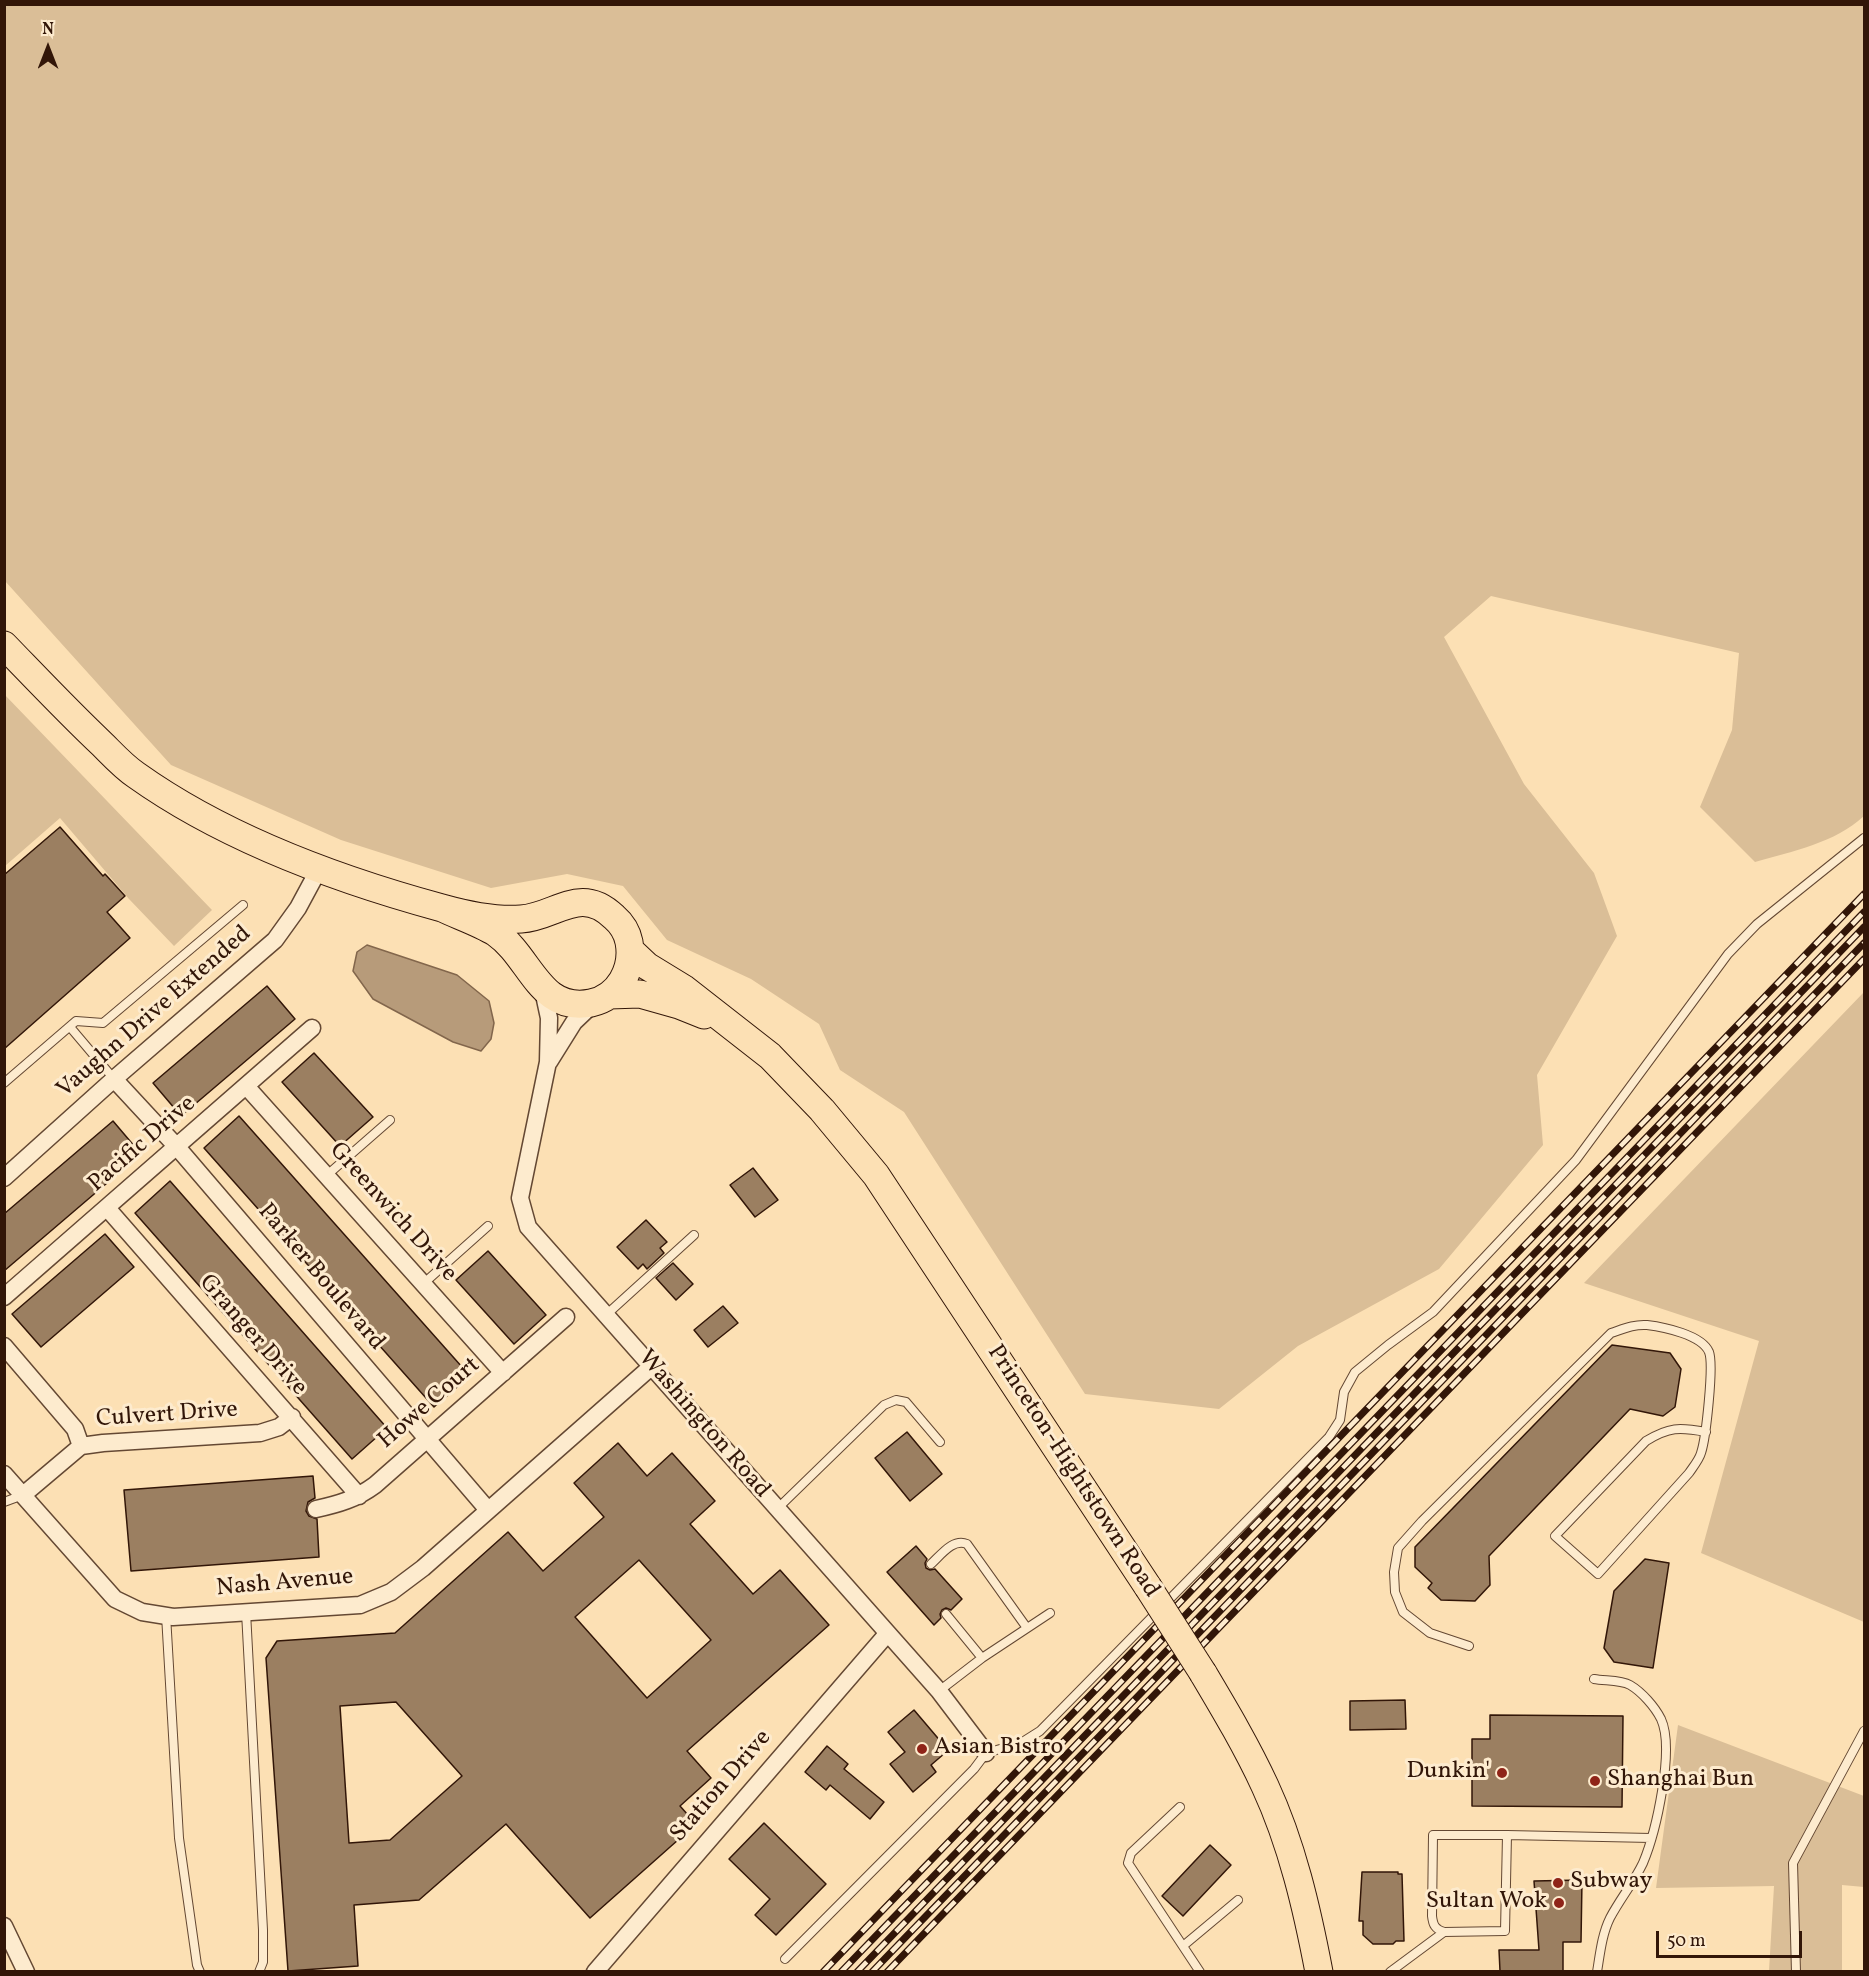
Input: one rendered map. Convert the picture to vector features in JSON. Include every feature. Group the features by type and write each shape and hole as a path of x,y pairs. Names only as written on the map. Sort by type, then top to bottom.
{"main road":[{"name":"Washington Road","path":"4,645 81,724 134,774 200,816 319,869 442,908 485,918 521,920 548,913 562,905 578,902 594,904 609,911 621,923 628,937 630,950"},
{"name":"Washington Road","path":"442,908 496,933 517,953 538,983 554,998 567,1003 581,1004 602,998"},
{"path":"538,983 528,959 530,942 536,926 548,913"},
{"path":"602,998 621,984 628,970 630,950"},
{"name":"Princeton-Hightstown Road","path":"630,950 648,966 683,988 770,1056 822,1110 876,1175 1148,1587 1203,1673 1251,1757 1277,1814 1310,1921 1319,1971"},
{"name":"Princeton-Hightstown Road","path":"602,998 640,994 679,1005 733,1027"}],"street":[{"name":"Vaughn Drive Extended","path":"4,1178 275,940 298,909 319,869"},
{"name":"Washington Road","path":"538,983 549,1018 548,1062 520,1198 528,1227 939,1691 986,1752"},
{"name":"Washington Road","path":"548,1062 574,1022 602,998"},
{"name":"Pacific Drive","path":"4,1297 312,1028"},
{"name":"Parker Boulevard","path":"114,1079 177,1147 488,1510"},
{"name":"Greenwich Drive","path":"246,1086 503,1373"},
{"name":"Granger Drive","path":"107,1208 359,1496"},
{"name":"Howe Court","path":"316,1509 359,1496 566,1317"},
{"path":"4,1346 75,1429 81,1446"},
{"name":"Nash Avenue","path":"4,1474 115,1599 142,1611 173,1617 360,1605 391,1592 423,1568 651,1366"},
{"name":"Culvert Drive","path":"23,1495 81,1446 260,1433 279,1427 292,1417"},
{"name":"Station Drive","path":"595,1971 887,1634"},
{"path":"4,1926 26,1971"}],"lane":[{"path":"785,1959 974,1769 986,1752 1020,1743 1040,1731 1329,1437 1340,1420 1344,1392 1355,1372 1433,1312 1576,1160 1728,954 1757,924 1864,838"},
{"path":"4,1083 76,1021 103,1023 243,905"},
{"path":"70,1027 114,1079"},
{"path":"326,1176 390,1120"},
{"path":"423,1284 488,1226"},
{"path":"606,1315 694,1235"},
{"path":"1469,1646 1430,1633 1403,1612 1395,1592 1394,1572 1398,1548 1422,1521 1611,1333 1631,1326 1646,1325 1697,1339 1709,1352 1706,1432 1701,1456 1689,1473 1598,1574 1555,1536 1646,1441 1660,1432 1673,1428 1706,1432"},
{"path":"777,1509 884,1405 896,1400 906,1402 940,1442"},
{"path":"4,1502 23,1495"},
{"path":"931,1564 956,1543 967,1544 1027,1628"},
{"path":"246,1612 263,1930 263,1962 259,1971"},
{"path":"939,1691 982,1658 1050,1613"},
{"path":"946,1614 982,1658"},
{"path":"166,1615 179,1838 197,1965 200,1971"},
{"path":"1594,1679 1629,1684 1649,1702 1661,1720 1667,1749 1661,1793 1651,1838 1643,1863 1610,1920 1600,1950 1597,1971"},
{"path":"1796,1971 1793,1863 1864,1731"},
{"path":"1180,1807 1131,1853 1128,1863 1200,1971"},
{"path":"1507,1835 1505,1931 1444,1932 1437,1930 1433,1924 1433,1835 1507,1835 1651,1838"},
{"path":"1183,1946 1238,1900"},
{"path":"1390,1971 1444,1932"}],"shaded area":[{"path":"4,5 1864,5 1864,816 1827,840 1755,862 1700,807 1732,730 1739,653 1491,596 1444,637 1524,784 1594,873 1617,936 1537,1075 1543,1145 1439,1269 1298,1346 1219,1409 1085,1394 904,1112 840,1070 819,1024 751,979 667,940 623,886 567,874 491,888 341,840 171,765 5,581"},
{"path":"4,694 212,910 174,946 129,899 60,818 5,866"},
{"path":"367,945 457,975 489,1001 494,1023 491,1039 481,1051 453,1042 373,999 353,971 357,952"},
{"path":"1864,992 1864,1622 1701,1553 1759,1341 1584,1283"},
{"path":"1678,1725 1864,1796 1864,1887 1842,1885 1842,1971 1769,1971 1774,1886 1656,1888"}],"building":[{"path":"60,827 103,876 105,874 125,896 107,912 130,938 4,1049 4,875"},
{"path":"267,986 295,1019 181,1116 153,1083"},
{"path":"314,1053 373,1117 340,1146 282,1082"},
{"path":"239,1116 470,1376 434,1407 204,1148"},
{"path":"113,1121 141,1154 4,1271 4,1214"},
{"path":"753,1168 778,1200 755,1217 730,1185"},
{"path":"170,1181 387,1428 352,1459 135,1213"},
{"path":"646,1220 667,1242 660,1248 664,1253 647,1269 643,1264 638,1269 617,1247"},
{"path":"105,1234 134,1267 41,1347 12,1314"},
{"path":"488,1251 546,1315 514,1344 456,1280"},
{"path":"673,1263 693,1284 676,1300 656,1278"},
{"path":"723,1306 738,1323 708,1347 694,1330"},
{"path":"1612,1345 1670,1353 1681,1369 1675,1407 1663,1416 1630,1409 1489,1556 1490,1585 1475,1601 1441,1600 1428,1588 1432,1583 1415,1567 1415,1547"},
{"path":"907,1432 942,1474 910,1501 875,1458"},
{"path":"618,1443 647,1476 672,1453 715,1501 690,1524 753,1594 780,1570 829,1625 687,1751 711,1778 680,1806 696,1824 590,1918 506,1824 419,1900 354,1905 358,1966 288,1971 266,1658 277,1641 395,1633 508,1532 543,1571 604,1517 574,1483","holes":["639,1560 711,1640 647,1698 575,1617","396,1702 462,1776 390,1840 349,1843 340,1706"]},
{"path":"313,1476 315,1498 308,1502 306,1511 309,1516 317,1519 319,1557 131,1571 124,1490"},
{"path":"916,1546 927,1559 926,1568 935,1569 962,1599 951,1610 946,1608 942,1610 941,1618 934,1625 887,1572"},
{"path":"1645,1559 1669,1563 1653,1668 1614,1662 1604,1648 1614,1591"},
{"path":"1405,1700 1406,1729 1350,1730 1350,1701"},
{"name":"Asian Bistro","path":"914,1710 942,1743 938,1746 945,1753 931,1765 936,1772 913,1792 890,1764 905,1752 888,1732"},
{"path":"1490,1715 1623,1716 1622,1807 1472,1806 1472,1739 1490,1739"},
{"path":"827,1746 848,1764 844,1769 884,1802 870,1819 830,1785 826,1790 805,1772"},
{"path":"764,1823 826,1884 776,1935 755,1915 770,1899 729,1859"},
{"path":"1210,1845 1231,1865 1183,1916 1162,1896"},
{"path":"1362,1872 1402,1874 1404,1941 1396,1941 1393,1944 1373,1944 1363,1935 1363,1921 1359,1921"},
{"path":"1582,1880 1581,1942 1563,1942 1563,1971 1500,1971 1499,1950 1539,1950 1534,1881"}],"railway":[{"path":"823,1972 1864,894"},
{"path":"841,1972 1864,912"},
{"path":"857,1972 1864,927"},
{"path":"872,1972 1864,943"},
{"path":"887,1972 1864,959"}],"place":[{"name":"Asian Bistro","path":"922,1749"},
{"name":"Dunkin'","path":"1502,1773"},
{"name":"Shanghai Bun","path":"1595,1781"},
{"name":"Subway","path":"1558,1883"},
{"name":"Sultan Wok","path":"1559,1903"}]}
